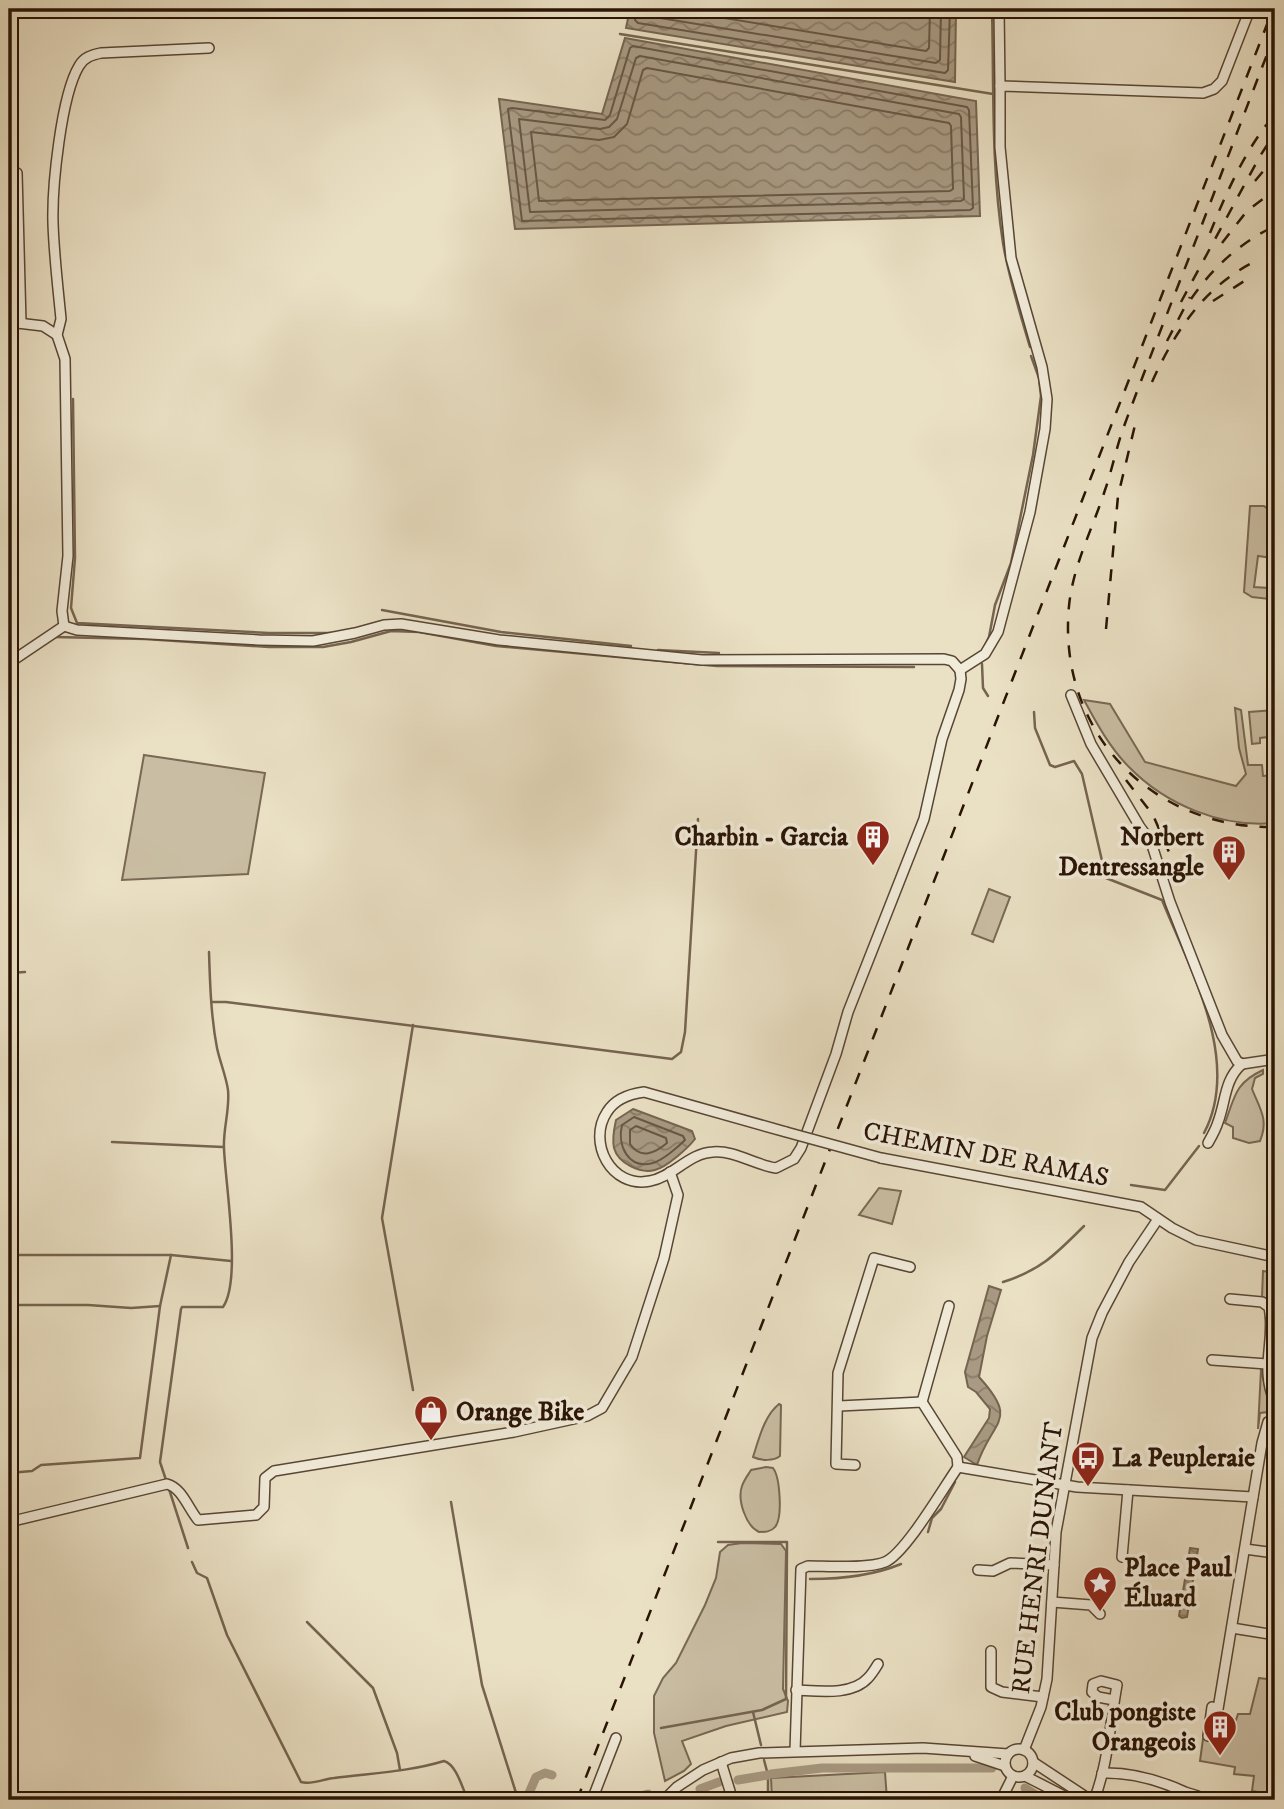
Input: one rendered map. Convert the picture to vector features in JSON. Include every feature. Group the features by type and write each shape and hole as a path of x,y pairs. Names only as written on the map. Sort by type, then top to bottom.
{"street":[{"path":"64,626 77,630 313,641 384,625 401,624 512,642 702,660 944,659 952,661 960,670 985,654 998,632 1030,512 1045,429 1047,399 1042,367 1012,258 1000,147 999,9"},
{"path":"1000,86 1203,93 1214,89 1222,80 1250,9"},
{"path":"64,626 62,611 68,556 65,359 57,335 61,319 53,224 54,193 65,110 80,65 89,56 101,53 209,48"},
{"path":"9,173 17,173 14,250 21,323"},
{"path":"9,321 43,326 57,335"},
{"path":"9,663 64,626"},
{"name":"CHEMIN DE RAMAS","path":"960,670 959,690 942,739 924,818 848,1012 836,1054 800,1148 794,1159 776,1168 724,1152 713,1152 702,1154 646,1182 631,1180 604,1160 599,1140 601,1125 613,1104 634,1093 643,1092 662,1095 786,1132 881,1158 1141,1207 1196,1240 1275,1257"},
{"path":"1071,695 1091,744 1151,842 1170,902 1222,1035 1237,1061 1242,1064"},
{"path":"1208,1143 1219,1121 1226,1088 1233,1072 1242,1064 1275,1059"},
{"path":"9,1522 167,1484 180,1491 189,1510 198,1520 256,1515 264,1507 265,1478 274,1471 514,1432 596,1413 608,1401 632,1357 664,1258 678,1195 670,1172"},
{"name":"RUE HENRI DUNANT","path":"1024,1750 1043,1697 1048,1672 1054,1565 1063,1485 1091,1338 1129,1262 1158,1219"},
{"path":"855,1465 836,1464 838,1373 874,1258 910,1267"},
{"path":"1230,1299 1262,1302 1269,1307 1267,1364 1269,1389 1275,1403"},
{"path":"795,1751 801,1569 808,1566 872,1565 886,1562 899,1551 958,1466 957,1457 922,1402 949,1306"},
{"path":"1212,1360 1267,1364"},
{"path":"839,1406 922,1402"},
{"path":"1208,1736 1212,1707 1218,1709 1266,1427 1268,1422 1275,1421"},
{"path":"958,1466 1063,1485 1253,1497"},
{"path":"1122,1557 1128,1490"},
{"path":"1245,1549 1275,1553"},
{"path":"978,1570 993,1571 1010,1563 1054,1565"},
{"path":"1052,1602 1090,1605 1100,1614"},
{"path":"1231,1628 1275,1635"},
{"path":"991,1651 991,1687 1002,1692 1043,1697"},
{"path":"796,1690 833,1691 849,1688 867,1681 878,1664"},
{"path":"1094,1800 1102,1773 1114,1700"},
{"path":"592,1800 616,1738"},
{"path":"664,1800 692,1776 721,1762 750,1754 923,1748 1008,1754 1015,1749 1024,1750 1033,1762 1088,1800"},
{"path":"964,1752 1005,1766 1013,1776"},
{"path":"1005,1766 1008,1754"},
{"path":"721,1762 730,1800"},
{"path":"1025,1776 1031,1770 1033,1762"},
{"path":"1102,1773 1166,1783 1205,1800"},
{"path":"1013,1776 1025,1776 1072,1800"},
{"path":"1001,1800 1013,1776"}],"shaded area":[{"path":"1250,506 1264,506 1275,515 1275,555 1272,558 1258,556 1254,587 1269,588 1269,599 1252,597 1244,592"},
{"path":"1084,700 1110,704 1145,762 1236,786 1246,774 1239,748 1235,708 1241,710 1248,765 1262,765 1263,776 1275,775 1275,823 1235,822 1177,803 1144,781 1122,760"},
{"path":"1275,710 1275,726 1268,727 1268,737 1260,738 1260,743 1252,744 1249,712"},
{"path":"144,755 265,773 248,874 122,880"},
{"path":"989,889 1010,897 993,942 972,934"},
{"path":"1263,1070 1263,1074 1255,1078 1252,1089 1262,1115 1263,1134 1260,1141 1249,1143 1233,1138 1233,1127 1225,1123 1241,1085"},
{"path":"879,1188 901,1191 892,1224 859,1215"},
{"path":"1263,1271 1275,1273 1273,1304 1262,1297"},
{"path":"1261,1369 1271,1402 1268,1412 1260,1413 1258,1429"},
{"path":"779,1404 780,1456 767,1460 753,1457 766,1421"},
{"path":"773,1468 777,1480 779,1515 773,1529 759,1532 747,1518 741,1492 751,1470"},
{"path":"781,1544 786,1551 783,1689 788,1701 787,1712 726,1726 682,1741 691,1764 665,1781 654,1733 654,1696 663,1678 676,1663 705,1605 716,1578 720,1552 728,1545"},
{"path":"1259,1678 1275,1680 1275,1795 1252,1791 1254,1776 1234,1774 1235,1767 1200,1761 1203,1739 1217,1741 1222,1717 1236,1720 1238,1714 1250,1714"},
{"path":"885,1772 887,1800 772,1800 771,1778"}],"water":[{"path":"630,9 956,9 955,82 626,28"},
{"path":"625,38 976,101 980,216 515,229 499,99 602,114"},
{"path":"633,1109 692,1131 695,1139 677,1157 660,1168 649,1171 630,1166 616,1153 613,1138 616,1120"},
{"path":"989,1286 1001,1290 987,1336 979,1377 998,1403 1000,1412 999,1421 977,1465 964,1457 989,1418 990,1409 976,1392 968,1387 965,1372"},
{"path":"1190,1548 1198,1549 1187,1617 1182,1618 1179,1616"}],"waterway":[{"path":"992,9 999,214 1008,270 1030,347"},
{"path":"620,34 993,94"},
{"path":"984,648 989,637 995,605 1011,563 1033,455 1041,396 1039,378 1031,356"},
{"path":"73,399 75,558 71,608 77,623 269,633 331,633"},
{"path":"382,610 501,632 631,646"},
{"path":"54,637 323,647 391,631 419,632 496,646 717,666 914,667"},
{"path":"658,650 719,653"},
{"path":"982,664 983,688 988,696"},
{"path":"1034,712 1035,728 1050,765 1055,767 1074,761 1082,774 1106,878 1162,900 1186,955 1208,1015 1215,1046 1217,1076 1214,1105 1204,1133"},
{"path":"212,1002 672,1059 681,1052 685,1032 698,819"},
{"path":"167,1483 160,1462 181,1309 223,1307 229,1294 231,1276 231,1230 224,1148 228,1090 215,1036 209,952"},
{"path":"9,973 25,972"},
{"path":"413,1025 382,1218 413,1390"},
{"path":"112,1142 223,1147"},
{"path":"1131,1185 1165,1190 1199,1146"},
{"path":"1003,1282 1028,1272 1047,1260 1084,1226"},
{"path":"17,1255 171,1255 231,1261"},
{"path":"9,1473 32,1471 41,1465 140,1458 160,1306 171,1255"},
{"path":"9,1305 131,1308 160,1306"},
{"path":"928,1532 932,1518 941,1509 955,1482"},
{"path":"169,1489 188,1548"},
{"path":"451,1502 482,1685 517,1796"},
{"path":"661,1728 762,1710 786,1699 787,1542 718,1542"},
{"path":"192,1562 197,1573 207,1578 227,1635 301,1782 403,1770 444,1761 456,1772 468,1800"},
{"path":"810,1579 856,1576 901,1564"},
{"path":"307,1622 373,1688 397,1753 400,1770"},
{"path":"753,1712 761,1745"},
{"path":"764,1760 768,1775 768,1800"},
{"path":"771,1774 822,1768 992,1768"},
{"path":"526,1800 536,1777 545,1773 552,1775"},
{"path":"738,1780 768,1775"},
{"path":"700,1789 719,1782"},
{"path":"1025,1788 1044,1800"},
{"path":"625,1800 648,1794"},
{"path":"597,1797 606,1800"}],"railway":[{"path":"577,1800 1273,9"},
{"path":"1275,34 1123,429 1105,490 1079,561 1069,606 1069,651 1079,694 1096,731 1121,764 1152,791 1189,811 1230,823 1275,827"},
{"path":"1210,233 1246,156 1275,114"},
{"path":"1181,302 1275,133"},
{"path":"1255,181 1275,157"},
{"path":"1222,243 1247,211 1275,190"},
{"path":"1191,299 1228,256 1275,226"},
{"path":"1152,382 1182,326 1208,295 1241,269 1260,259"},
{"path":"1213,301 1249,278"},
{"path":"1167,341 1190,297"},
{"path":"1106,629 1118,496 1135,425"},
{"path":"1126,780 1153,815 1172,859"}],"place":[{"name":"Charbin - Garcia","path":"873,867"},
{"name":"Norbert Dentressangle","path":"1229,882"},
{"name":"Orange Bike","path":"431,1442"},
{"name":"La Peupleraie","path":"1088,1488"},
{"name":"Place Paul Éluard","path":"1100,1613"},
{"name":"Club pongiste Orangeois","path":"1220,1757"}]}
